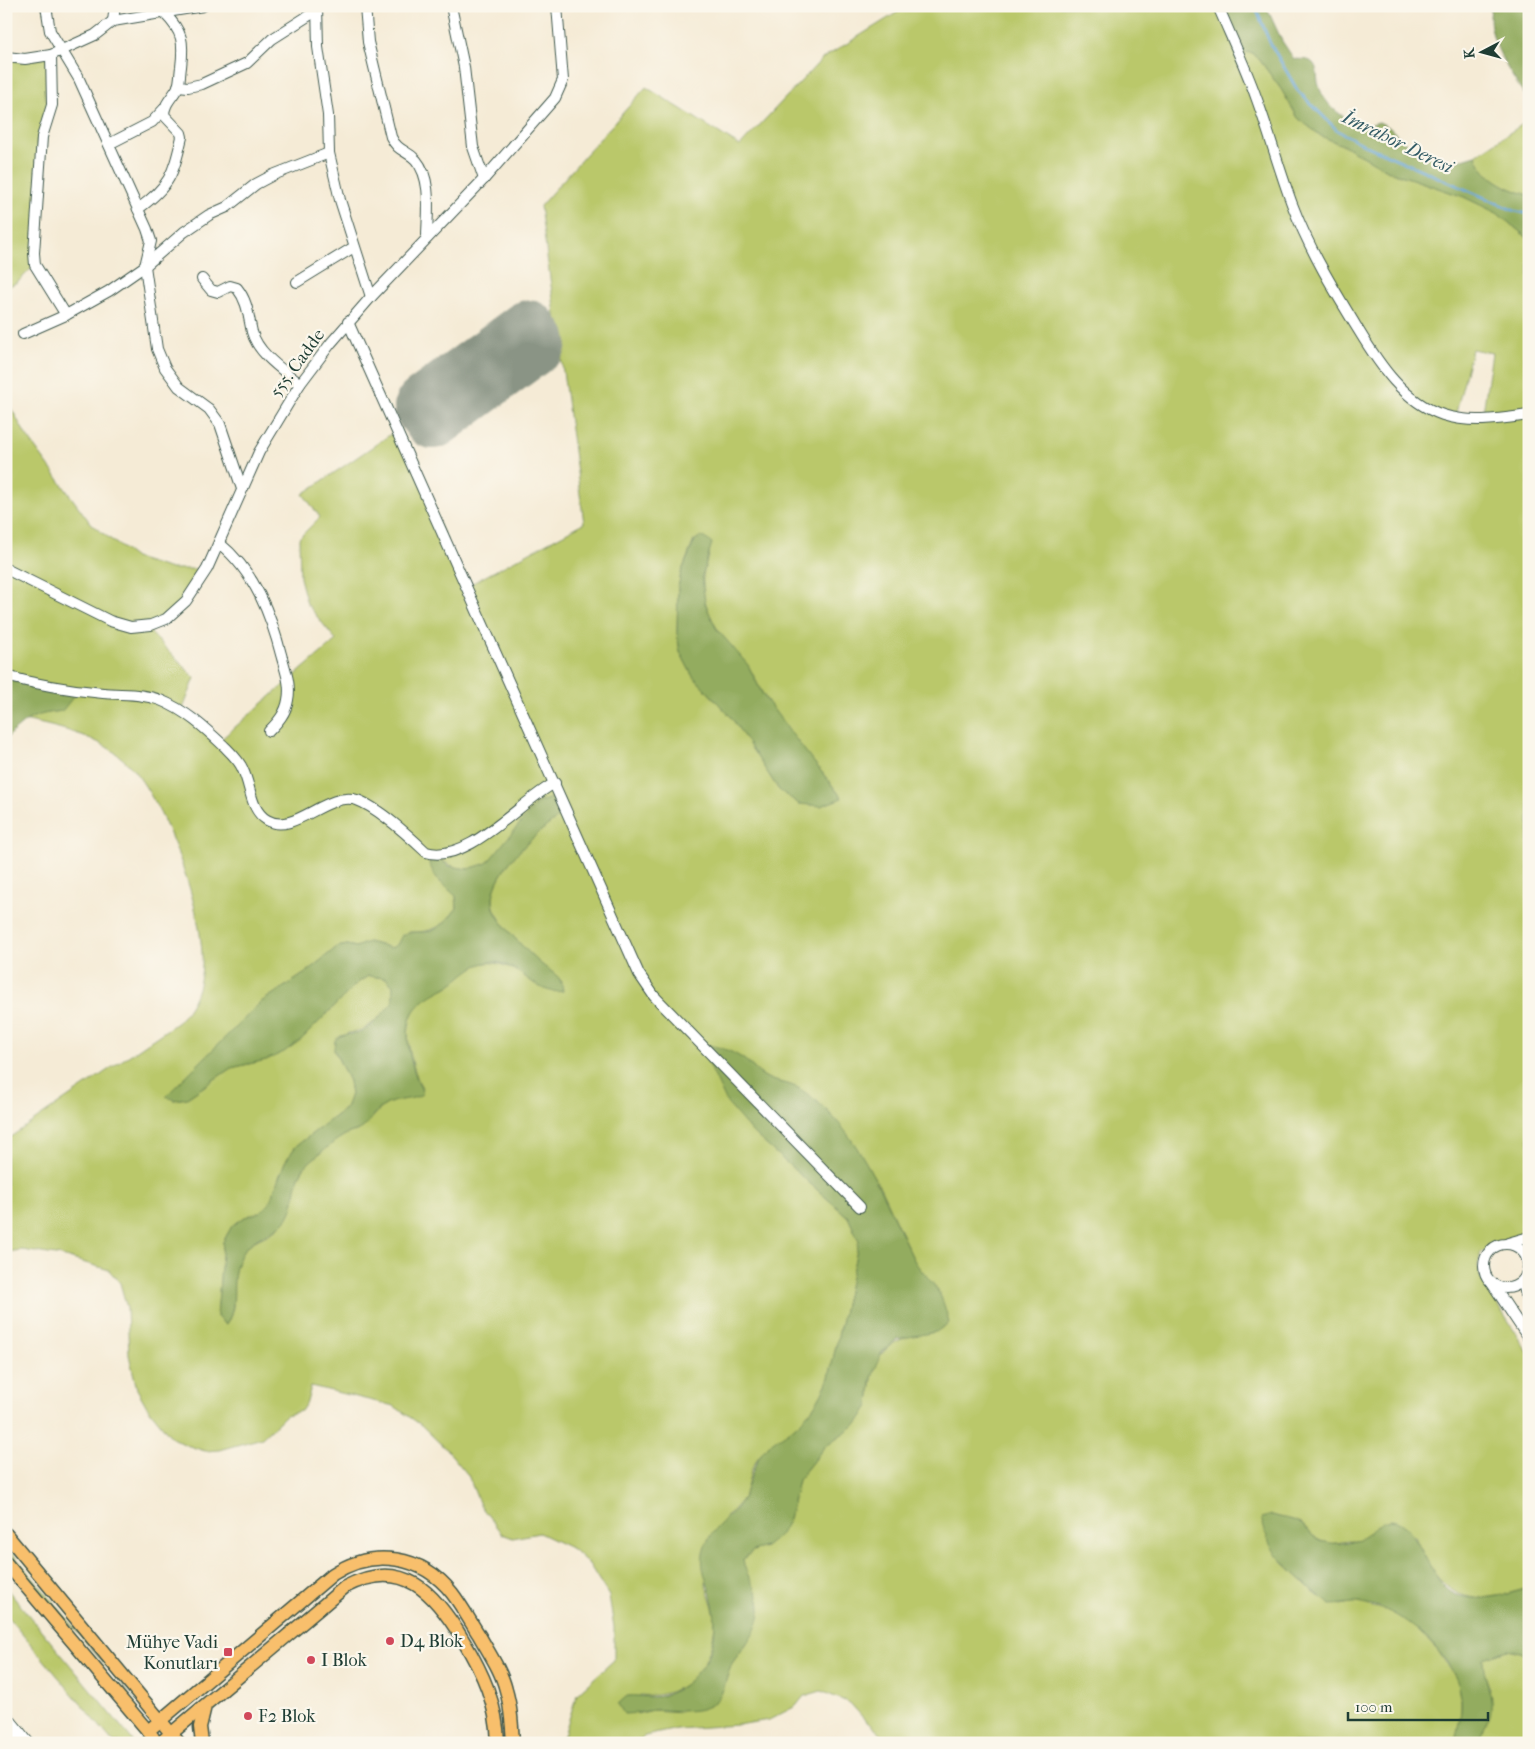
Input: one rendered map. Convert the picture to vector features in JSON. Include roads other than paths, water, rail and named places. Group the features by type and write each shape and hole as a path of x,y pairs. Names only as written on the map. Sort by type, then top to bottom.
{"main road":[{"path":"6,1534 175,1738"},
{"path":"148,1731 333,1574 360,1561 389,1558 405,1561 428,1572 446,1586 460,1604 503,1680 510,1706 513,1743"},
{"path":"6,1563 159,1743 175,1738 205,1706 345,1587 372,1576 391,1576 408,1580 427,1591 452,1622 490,1692 498,1743"},
{"path":"202,1743 200,1727 205,1706"}],"street":[{"path":"46,6 55,53 52,105 42,137 34,253 35,265 66,315"},
{"path":"113,21 115,6"},
{"path":"6,58 25,59 55,53 95,35 113,21 165,14 203,6"},
{"path":"365,6 368,42 391,136 394,144 402,152 416,160 423,174 428,204 427,238"},
{"path":"451,6 464,67 473,147 484,179"},
{"name":"555. Cadde","path":"6,569 110,621 131,627 151,625 166,619 186,601 207,569 259,452 300,384 370,297 484,179 555,98 563,80 557,6"},
{"path":"1218,6 1256,97 1284,183 1306,236 1344,308 1385,371 1403,390 1442,415 1466,420 1488,420 1529,415"},
{"path":"178,86 188,87 202,84 246,63 272,39 317,8"},
{"path":"317,8 318,47 328,115 329,153 354,247 370,297"},
{"path":"109,144 152,122 164,108 178,86 182,52 181,36 176,24 165,14"},
{"path":"55,53 79,79 151,241 145,266 157,349 165,368 180,387 209,409 220,424 242,489"},
{"path":"138,210 159,195 167,185 179,149 181,133 167,121 164,115 164,108"},
{"path":"23,334 66,315 109,291 145,266 184,232 209,215 227,207 256,184 273,175 329,153"},
{"path":"297,282 354,247"},
{"path":"202,279 211,290 218,292 230,286 237,288 246,303 252,333 260,348 300,384"},
{"path":"348,322 639,974 654,996 860,1207"},
{"path":"219,543 236,558 248,575 266,606 278,638 289,684 288,698 281,718 269,732"},
{"path":"6,676 34,684 78,691 139,695 158,700 182,710 226,748 243,769 254,805 268,821 280,824 295,820 322,806 341,799 355,800 371,807 426,852 434,855 455,850 502,825 535,796 555,783"},
{"path":"1529,1238 1504,1244 1491,1250 1485,1260 1485,1273 1529,1339"},
{"path":"1504,1244 1518,1248 1527,1260 1528,1269 1524,1287 1529,1307"},
{"path":"1490,1281 1496,1286 1510,1287 1517,1285 1528,1269"},
{"path":"6,1715 30,1743"},
{"path":"11,1743 19,1731"}],"waterway":[{"name":"İmrahor Deresi","path":"1255,6 1270,43 1298,91 1338,131 1367,146 1515,211 1529,214"}],"place":[{"name":"D4 Blok","path":"390,1641"},
{"name":"Mühye Vadi Konutları","path":"228,1652"},
{"name":"I Blok","path":"311,1660"},
{"name":"F2 Blok","path":"248,1716"}]}
